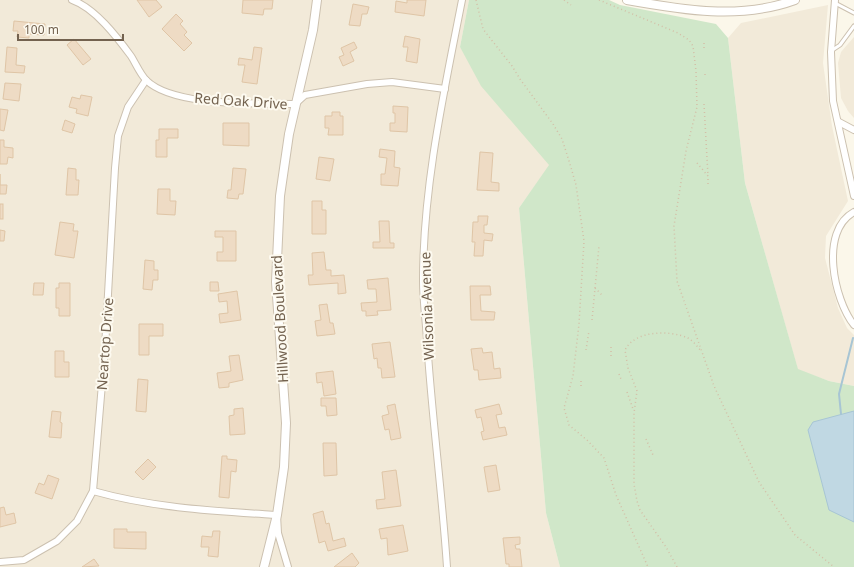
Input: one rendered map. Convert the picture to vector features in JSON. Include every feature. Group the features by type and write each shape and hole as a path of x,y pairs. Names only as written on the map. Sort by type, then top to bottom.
{"street":[{"name":"Red Oak Drive","path":"72,0 102,20 130,55 146,80 169,93 212,101 295,104 305,95 367,84 392,82 445,89"},
{"name":"Hillwood Boulevard","path":"264,567 277,516 284,467 286,423 276,282 278,230 287,150 295,104 313,30 317,0"},
{"name":"Wilsonia Avenue","path":"447,567 431,398 423,281 428,196 445,89 462,0"},
{"path":"627,0 687,11 736,12 778,6 795,0"},
{"path":"835,1 832,51 833,101 839,122 854,196"},
{"name":"Neartop Drive","path":"0,562 24,560 57,541 77,521 93,491 105,348 118,136 128,107 146,80"},
{"path":"839,122 854,130"},
{"path":"854,212 844,220 839,228 833,245 832,257 841,300 854,325"},
{"path":"93,491 121,499 176,508 277,516 278,533 288,567"}],"lane":[{"path":"835,1 854,13"},
{"path":"832,51 840,45 854,26"}],"path":[{"path":"476,0 483,29 512,66 553,124 562,140 570,164 580,204 584,241 579,324 573,376 564,408 569,425 593,445 604,458 616,494 648,567"},
{"path":"564,0 571,5"},
{"path":"599,0 678,33 689,40 693,46 697,107 686,151 674,226 677,281 701,345 701,351"},
{"path":"704,44 704,51"},
{"path":"704,104 708,185"},
{"path":"697,163 708,176"},
{"path":"592,320 599,246"},
{"path":"595,288 602,295"},
{"path":"586,350 589,331"},
{"path":"677,567 666,547 640,510 637,501 634,484 634,410 637,391 628,368 625,354 625,350 630,342 638,337 673,333 692,341 701,351 729,419 759,482 795,534 834,567"},
{"path":"611,344 611,356"},
{"path":"619,374 621,379"},
{"path":"581,381 581,386"},
{"path":"627,392 634,410"},
{"path":"646,439 653,455"}],"shaded area":[{"path":"0,0 469,0 460,47 550,165 519,208 546,513 560,567 0,567"},
{"path":"828,5 823,63 832,126 848,201 826,236 825,258 838,308 847,328 854,335 854,386 829,381 798,370 745,183 728,38 741,23"},
{"path":"854,37 854,118 848,111 841,98 838,63 841,52"}],"green space":[{"path":"469,0 609,0 620,5 716,24 728,38 745,183 798,369 829,381 854,386 854,567 560,567 546,513 519,208 549,165 481,86 460,47"}],"water":[{"path":"854,411 854,522 829,510 808,430 813,422"}],"building":[{"path":"137,0 156,0 162,7 149,17"},
{"path":"243,0 273,0 272,9 264,9 263,15 242,13"},
{"path":"407,0 426,0 424,16 395,12 396,1 407,3"},
{"path":"353,4 369,7 367,14 362,14 360,26 349,25"},
{"path":"176,14 183,21 180,24 187,32 184,35 192,43 184,51 162,29"},
{"path":"14,21 45,24 44,35 29,34 29,38 17,37 18,31 13,31"},
{"path":"405,36 420,39 417,63 406,61 408,47 403,47"},
{"path":"74,39 91,59 83,65 67,45"},
{"path":"354,42 357,48 350,52 354,61 343,66 339,57 344,55 341,48"},
{"path":"7,47 17,48 16,65 25,66 24,73 5,72"},
{"path":"254,47 262,48 257,84 242,82 245,65 238,65 239,58 252,60"},
{"path":"5,83 21,84 19,101 3,99"},
{"path":"81,95 92,97 88,116 76,113 77,109 69,107 72,97 80,99"},
{"path":"393,106 408,107 407,132 390,131 390,123 395,123"},
{"path":"0,109 8,110 4,131 0,130"},
{"path":"332,112 340,112 340,116 343,116 343,135 328,135 329,128 325,128 325,116 332,116"},
{"path":"65,120 75,124 72,133 62,130"},
{"path":"223,123 249,123 249,146 223,145"},
{"path":"159,129 178,129 178,138 167,138 167,157 156,157 156,140 159,140"},
{"path":"0,140 4,140 4,147 13,148 13,158 8,157 7,164 0,164"},
{"path":"380,149 395,151 394,167 400,168 398,186 381,185 381,174 385,174 387,158 379,157"},
{"path":"480,152 493,153 491,182 499,183 499,191 477,190"},
{"path":"319,157 334,159 330,181 316,179"},
{"path":"68,168 76,169 76,180 79,180 78,195 66,195"},
{"path":"233,168 246,169 243,194 239,194 238,199 227,198 228,190 231,190"},
{"path":"0,185 7,185 6,194 0,194"},
{"path":"158,189 170,189 170,201 176,201 175,215 157,214"},
{"path":"312,201 322,201 322,210 326,210 326,234 312,234"},
{"path":"0,204 3,204 3,219 0,219"},
{"path":"478,216 488,216 487,225 484,225 484,233 493,234 492,241 484,240 483,256 474,256 475,242 472,242 473,222 478,222"},
{"path":"379,221 389,221 390,243 394,243 394,248 373,248 373,242 380,242"},
{"path":"60,222 74,224 73,231 78,231 74,258 55,255"},
{"path":"0,230 5,231 4,241 0,241"},
{"path":"215,231 236,231 236,261 217,261 217,252 223,252 223,237 215,237"},
{"path":"324,252 326,270 331,270 331,276 344,275 346,293 338,294 338,283 309,285 308,275 313,275 312,253"},
{"path":"145,260 154,261 154,270 158,270 158,280 153,280 152,290 143,289"},
{"path":"388,278 391,310 377,311 378,315 366,316 366,311 362,311 361,303 377,302 376,289 368,289 367,280"},
{"path":"210,282 218,282 219,291 210,291"},
{"path":"34,283 44,283 43,295 33,295"},
{"path":"59,283 70,283 70,316 59,316 59,308 56,308 56,288 59,288"},
{"path":"470,286 490,286 491,295 480,295 481,311 495,312 494,320 471,320"},
{"path":"237,291 241,320 220,323 219,314 228,313 227,301 219,302 218,294"},
{"path":"327,304 330,323 333,323 335,334 317,336 315,321 321,320 319,305"},
{"path":"139,324 163,324 163,336 149,336 149,355 139,355"},
{"path":"390,342 395,377 382,378 381,368 378,368 377,358 374,359 372,344"},
{"path":"482,348 483,353 492,352 494,369 500,368 501,378 479,380 478,370 474,370 471,349"},
{"path":"55,351 64,351 64,362 69,362 69,377 55,377"},
{"path":"239,355 243,380 229,383 229,387 219,388 217,373 231,371 229,356"},
{"path":"333,371 336,394 324,396 322,382 317,383 316,373"},
{"path":"138,379 148,380 146,412 136,411"},
{"path":"321,398 336,398 337,415 327,416 326,406 321,406"},
{"path":"395,404 401,438 391,440 389,429 385,430 382,416 389,414 387,406"},
{"path":"499,404 502,414 496,415 499,428 505,427 507,435 483,440 481,432 484,431 481,417 477,418 475,410"},
{"path":"243,408 245,434 230,435 229,416 234,415 234,409"},
{"path":"52,411 61,412 61,438 49,437"},
{"path":"323,443 336,443 337,475 324,476"},
{"path":"222,456 227,456 227,459 237,460 236,472 231,471 229,498 219,497"},
{"path":"148,459 156,467 143,480 135,472"},
{"path":"496,465 500,490 488,492 484,467"},
{"path":"396,470 401,506 377,509 376,500 385,499 382,472"},
{"path":"48,475 59,479 52,499 35,493 39,483 44,485"},
{"path":"4,507 6,515 14,513 16,523 0,527 0,508"},
{"path":"323,511 326,524 329,523 333,541 344,538 346,546 328,551 325,541 319,543 313,514"},
{"path":"403,525 408,551 388,555 387,538 381,539 379,529"},
{"path":"114,529 127,529 127,532 146,532 146,549 114,548"},
{"path":"213,531 220,531 218,557 208,556 209,547 201,547 202,536 212,537"},
{"path":"520,537 520,544 515,545 516,549 520,549 522,567 509,567 509,564 506,564 503,538"},
{"path":"352,553 359,563 355,567 334,567"},
{"path":"94,559 99,566 82,567"}],"waterway":[{"path":"841,414 839,394 853,338"}]}
